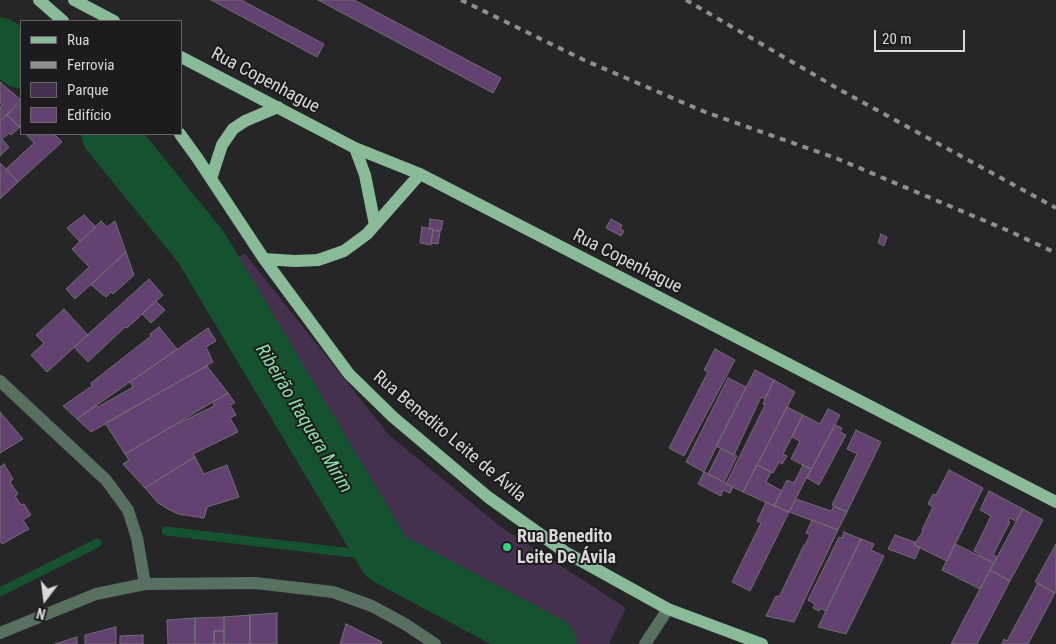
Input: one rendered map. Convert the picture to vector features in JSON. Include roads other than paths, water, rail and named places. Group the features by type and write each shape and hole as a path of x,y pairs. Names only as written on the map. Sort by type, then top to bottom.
{"main road":[{"path":"38,0 62,20"},
{"path":"74,0 112,20"},
{"name":"Rua Copenhague","path":"182,57 355,148 420,174 1056,502"},
{"path":"211,179 222,145 233,130 245,121 278,107"},
{"name":"Rua Benedito Leite de Ávila","path":"181,135 264,258 349,374 393,417 488,497 565,552 668,609 762,644"},
{"path":"355,148 365,175 375,226"},
{"path":"264,258 295,261 318,260 344,251 375,226 420,174"}],"street":[{"path":"0,381 106,480 128,511 145,584"},
{"path":"0,633 96,594 145,584 255,583 333,592 372,606 436,644"},
{"path":"645,644 668,609"}],"waterway":[{"name":"Ribeirão Itaquera Mirim","path":"0,45 20,60"},
{"name":"Ribeirão Itaquera Mirim","path":"110,135 201,247 386,557 549,644"},
{"path":"166,531 386,557"},
{"path":"0,592 97,543"}],"railway":[{"path":"461,0 584,60 705,112 838,159 1009,231 1056,253"},
{"path":"686,0 842,91 1056,208"}],"place":[{"name":"Rua Benedito Leite De Ávila","path":"507,547"}]}
